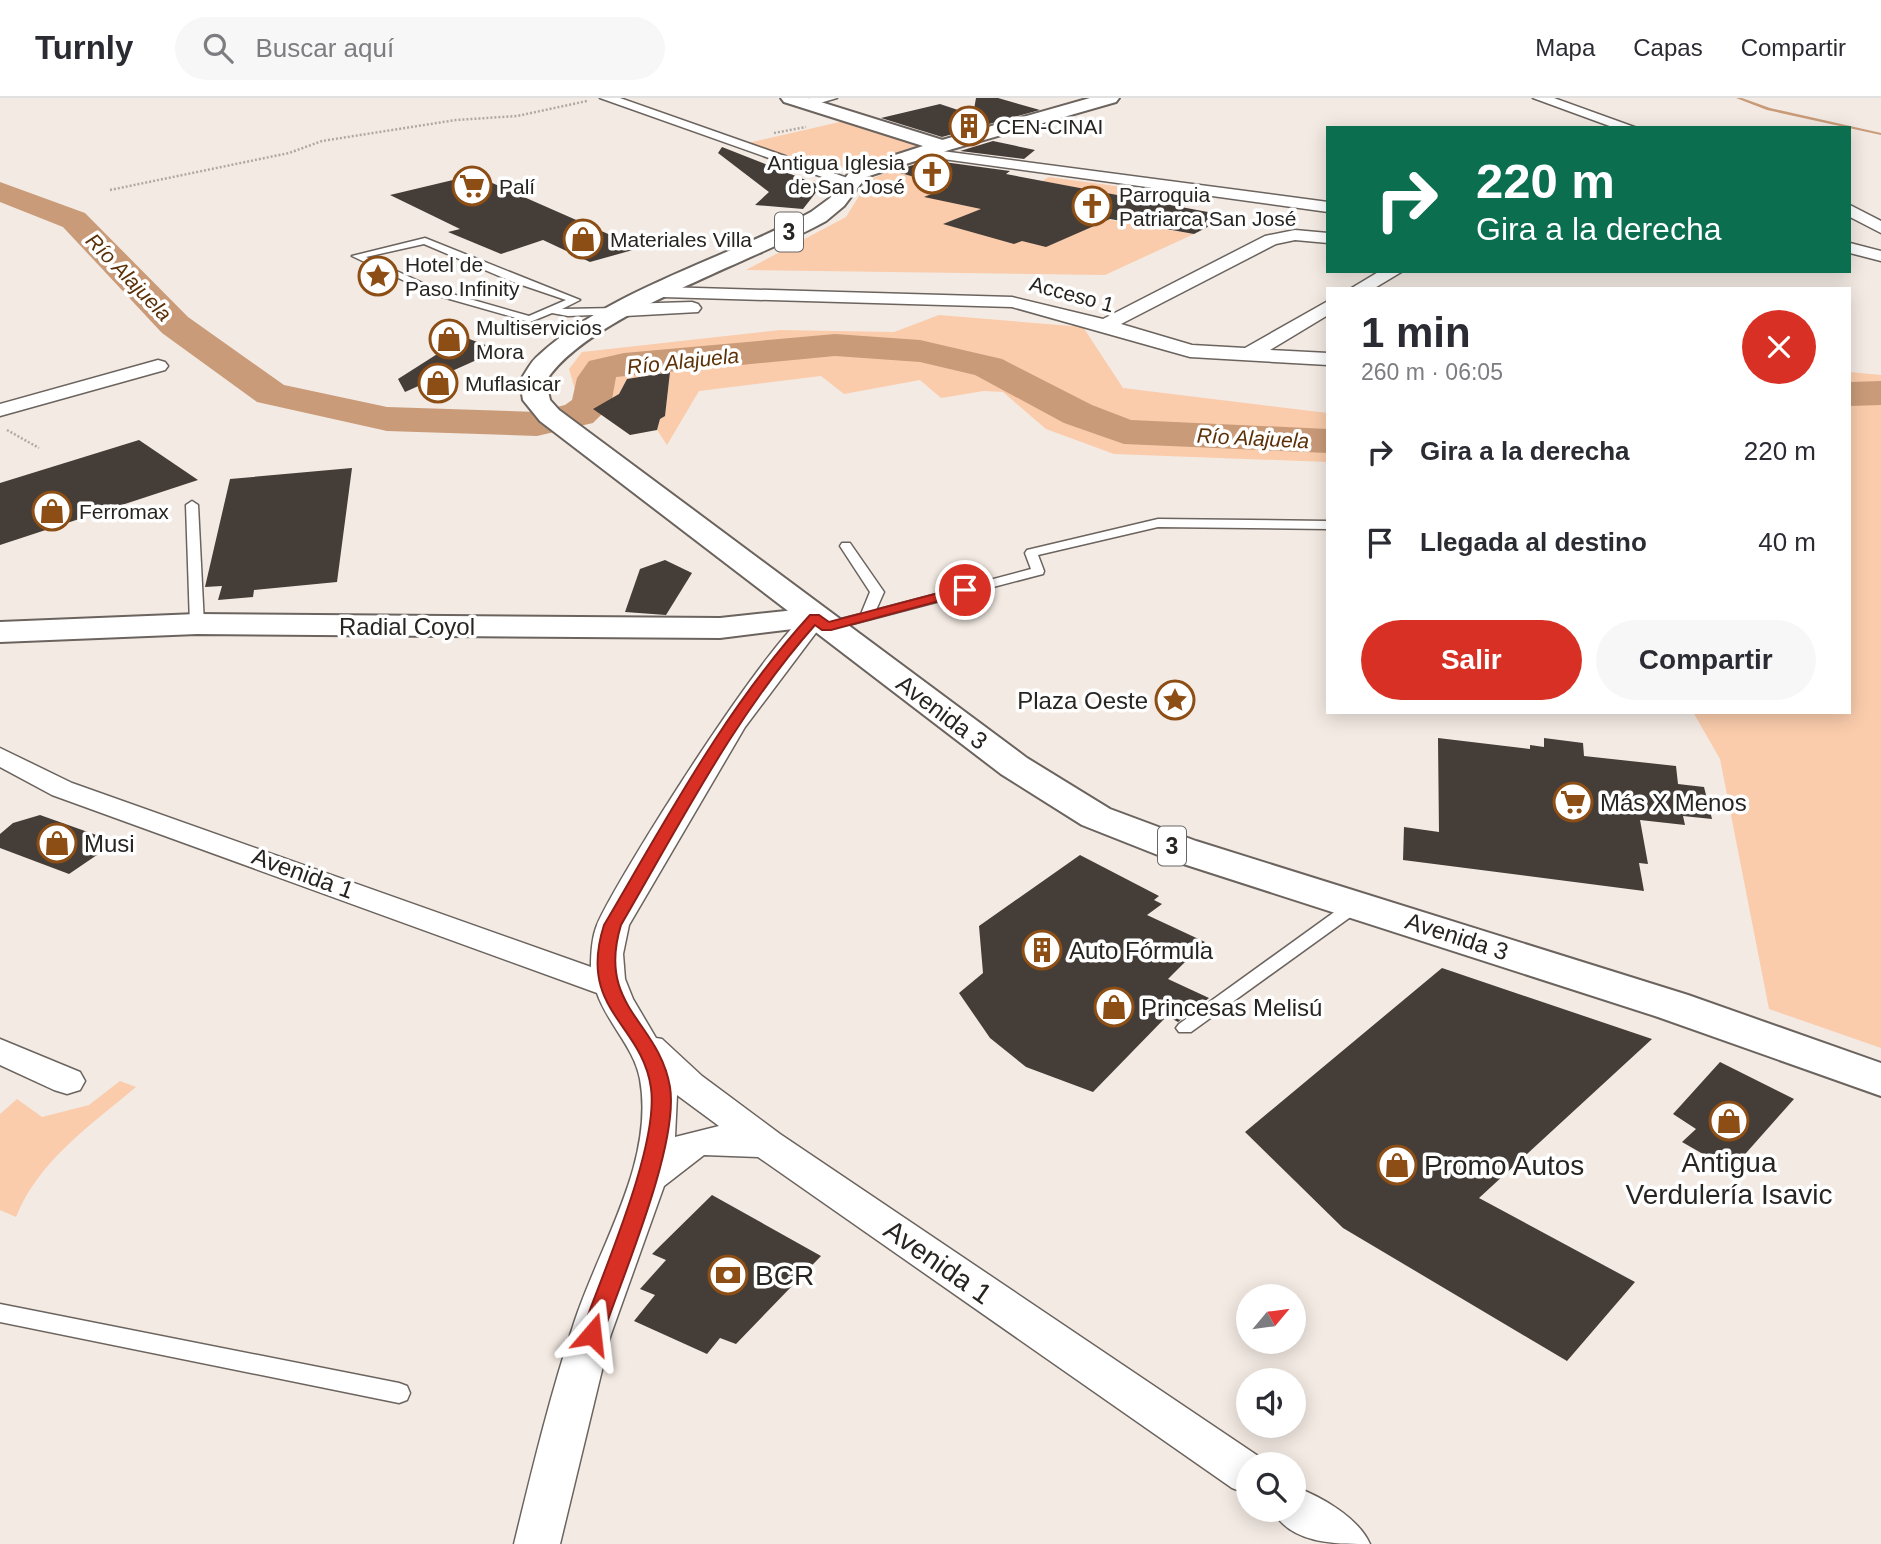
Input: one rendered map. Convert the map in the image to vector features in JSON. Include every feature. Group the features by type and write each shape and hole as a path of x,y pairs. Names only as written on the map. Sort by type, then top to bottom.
{"main road":[{"name":"Avenida 3","path":"1110,98 873,167 848,181 836,204 823,213 625,310 576,337 548,356 533,380 533,394 553,418 820,622 1014,766 1096,817 1182,850 1673,1006 1881,1080"},
{"path":"798,100 942,146"},
{"name":"Radial Coyol","path":"3,633 197,624 720,628 820,622"}],"street":[{"path":"607,98 848,181"},
{"path":"798,100 830,98"},
{"path":"1540,98 1617,126"},
{"path":"919,152 1326,207"},
{"path":"1851,211 1881,228"},
{"path":"1105,325 1271,240 1295,235 1326,238"},
{"path":"1851,248 1881,256"},
{"path":"1364,287 1398,274"},
{"name":"Acceso 1","path":"663,292 1012,302 1105,325 1190,351 1326,359"},
{"name":"Acceso 1","path":"625,310 708,307 800,296"},
{"path":"1248,355 1326,308"},
{"path":"0,410 158,366"},
{"path":"537,1544 599,1310 646,1180 660,1118 660,1087 652,1061 608,985 606,947 613,925 704,769 775,661 820,622"},
{"name":"Avenida 1","path":"2,765 608,985"},
{"name":"Avenida 1","path":"638,1037 689,1085 767,1144 1236,1466"},
{"path":"0,1051 67,1081"},
{"path":"646,1180 671,1155 700,1141 715,1138 767,1144"},
{"path":"1306,1515 1348,1544"}],"lane":[{"path":"546,312 575,300 516,280 425,241 357,256 435,292 530,319 546,312 576,314 625,310"},
{"path":"546,312 574,323 576,337"},
{"path":"192,505 197,624"},
{"path":"820,622 867,615 1038,571 1031,553 1158,523 1326,525"},
{"path":"846,546 877,592 867,615"},
{"path":"1185,1028 1357,904"},
{"path":"0,1313 399,1393"}],"path":[{"path":"110,190 289,153 322,141 456,120 517,116 591,100"},
{"path":"731,142 851,117"},
{"path":"0,427 39,448"}],"shaded area":[{"path":"844,121 923,146 831,171 748,143"},
{"path":"892,170 948,187 925,197 973,197 1194,234 1105,275 746,270 846,217 869,180"},
{"path":"1049,177 1174,194 1158,203 1042,181"},
{"path":"939,315 1083,327 1123,388 1326,413 1326,462 1114,454 1046,429 1003,392 984,391 941,398 920,380 844,394 821,376 699,391 667,445 657,430 660,419 665,415 669,381 663,373 627,379 619,394 583,417 569,369 582,352 780,330 894,332"},
{"path":"1851,372 1881,375 1881,1048 1769,1009 1720,759 1694,714 1851,714"},
{"path":"120,1081 136,1087 84,1130 52,1161 38,1178 16,1217 0,1210 0,1114 17,1099 42,1117 89,1105"}],"building":[{"path":"976,98 998,98 1040,110 942,137 881,118 940,104 973,115"},
{"path":"993,141 1035,150 1024,159 960,151"},
{"path":"722,147 821,186 803,209 755,205 769,192 718,153"},
{"path":"929,160 1010,171 1006,174 1229,216 1194,234 1110,219 1046,247 1022,241 1014,244 943,224 981,209 924,197 948,187 894,171"},
{"path":"474,175 640,248 590,262 543,240 501,254 448,232 460,229 390,195"},
{"path":"464,337 499,350 405,392 398,379"},
{"path":"670,372 665,416 660,419 657,430 630,435 593,409 619,394 627,379"},
{"name":"Ferromax","path":"139,440 198,480 0,545 0,483"},
{"path":"352,468 337,582 254,590 253,597 218,600 222,586 205,587 230,479"},
{"path":"665,560 692,573 666,615 625,612 640,569"},
{"name":"Más X Menos","path":"1438,738 1530,749 1530,745 1544,747 1544,738 1583,743 1584,756 1676,766 1678,784 1704,787 1712,819 1683,816 1685,825 1640,820 1648,864 1639,863 1644,891 1403,860 1404,827 1439,832"},
{"name":"Musi","path":"40,815 116,842 69,874 0,848 0,834 13,823"},
{"path":"1080,855 1159,896 1154,900 1162,904 1147,915 1205,942 1168,979 1209,998 1178,1022 1167,1016 1093,1092 1026,1067 990,1038 959,993 983,973 979,926"},
{"name":"Promo Autos","path":"1442,968 1652,1039 1479,1198 1635,1282 1567,1361 1343,1228 1245,1132"},
{"name":"Antigua Verdulería Isavic","path":"1720,1062 1794,1099 1731,1170 1682,1142 1696,1129 1673,1114"},
{"name":"BCR","path":"712,1195 821,1256 736,1344 720,1338 707,1354 634,1321 655,1295 640,1289 666,1260 652,1254"}],"waterway":[{"path":"1738,98 1769,109 1845,126"},
{"path":"1851,127 1881,134"},
{"name":"Río Alajuela","path":"0,191 74,220 175,325 271,394 387,419 537,424 579,414 591,405 596,378 603,369 624,364 835,345 920,351 988,367 1078,414 1124,432 1326,441"},
{"name":"Río Alajuela","path":"1851,394 1881,393"}],"place":[{"name":"CEN-CINAI","path":"969,126"},
{"name":"Antigua Iglesia de San José","path":"932,174"},
{"name":"Palí","path":"472,186"},
{"name":"Parroquia Patriarca San José","path":"1092,206"},
{"name":"Materiales Villa","path":"583,239"},
{"name":"Hotel de Paso Infinity","path":"378,276"},
{"name":"Multiservicios Mora","path":"449,339"},
{"name":"Muflasicar","path":"438,383"},
{"name":"Ferromax","path":"52,511"},
{"name":"Plaza Oeste","path":"1175,700"},
{"name":"Más X Menos","path":"1573,802"},
{"name":"Musi","path":"57,843"},
{"name":"Auto Fórmula","path":"1042,950"},
{"name":"Princesas Melisú","path":"1114,1007"},
{"name":"Antigua Verdulería Isavic","path":"1729,1121"},
{"name":"Promo Autos","path":"1397,1165"},
{"name":"BCR","path":"728,1275"}],"route":[{"path":"592,1334 646,1180 660,1118 660,1087 652,1061 620,1011 608,985 606,947 613,925 704,769 775,661 814,618 826,627 965,590"}]}
